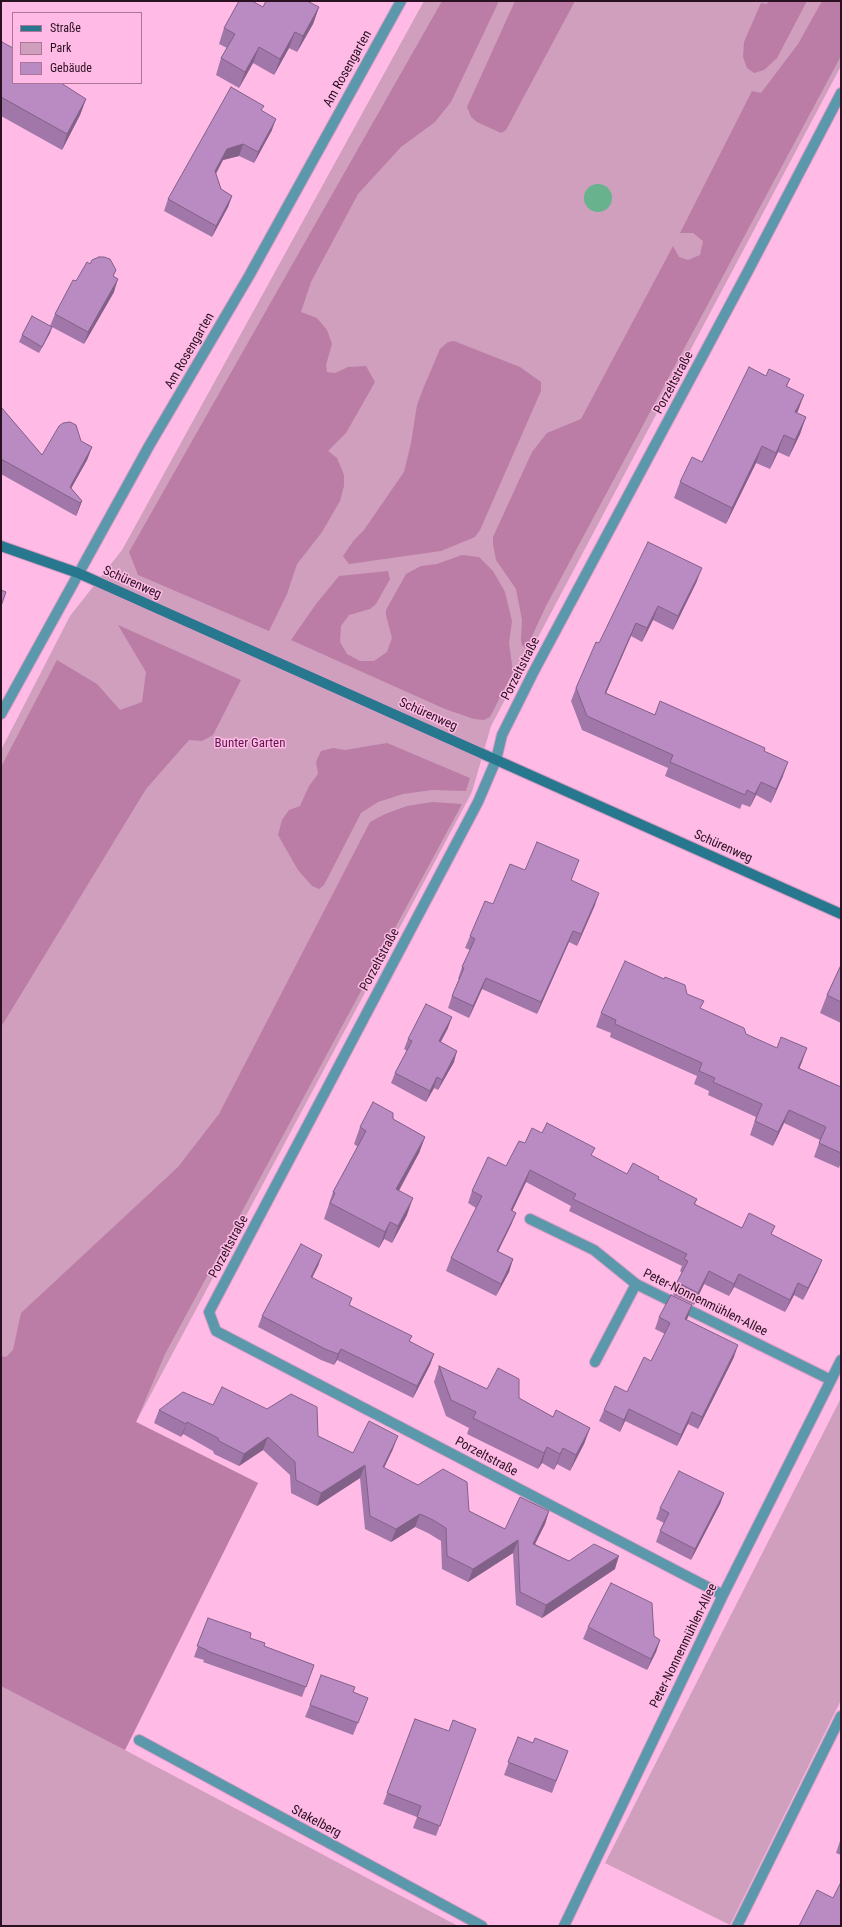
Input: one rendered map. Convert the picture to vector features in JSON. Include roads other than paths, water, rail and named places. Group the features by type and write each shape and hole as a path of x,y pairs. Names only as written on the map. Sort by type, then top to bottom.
{"main road":[{"name":"Schürenweg","path":"1,546 78,573 841,914"}],"street":[{"name":"Am Rosengarten","path":"1,714 149,446 248,276 401,1"},
{"name":"Porzeltstraße","path":"723,1595 216,1331 209,1312 478,802 496,760 502,735 533,673 744,280 841,93"},
{"name":"Peter-Nonnenmühlen-Allee","path":"530,1219 594,1250 636,1284 831,1380"},
{"path":"595,1362 636,1284"},
{"name":"Peter-Nonnenmühlen-Allee","path":"564,1926 723,1595 841,1360"},
{"path":"737,1926 841,1716"},
{"name":"Stakelberg","path":"139,1740 482,1926"}],"park label":[{"name":"Bunter Garten","path":"250,744"}]}
